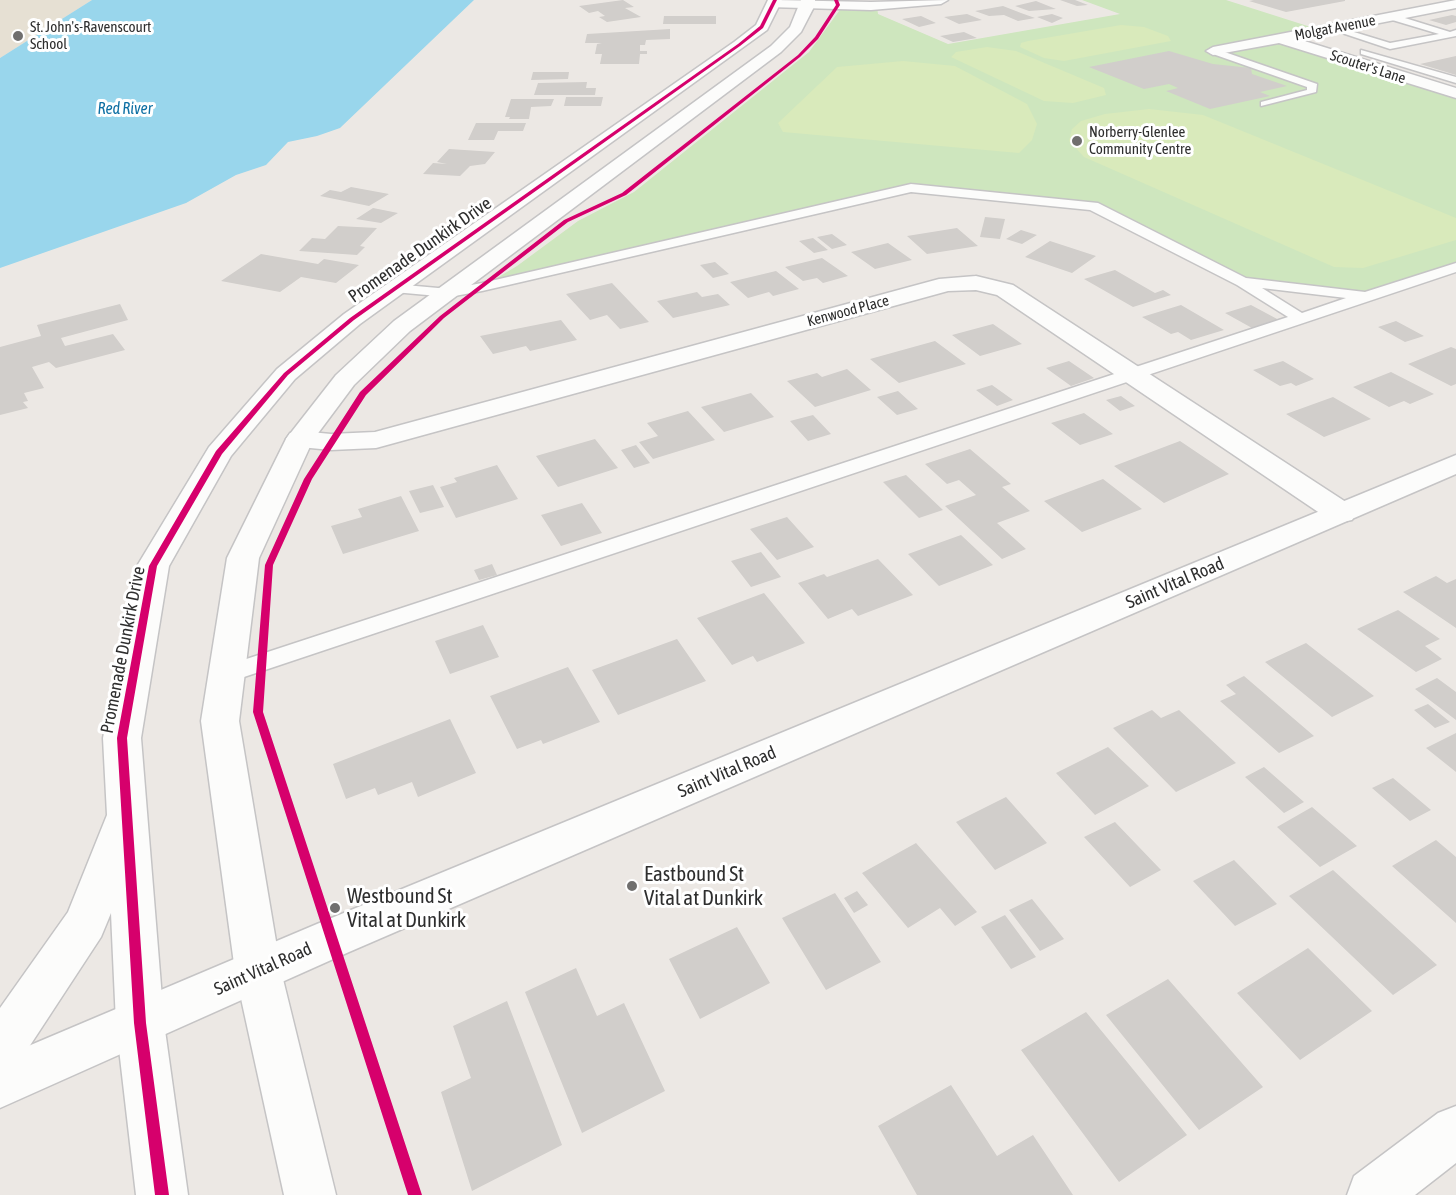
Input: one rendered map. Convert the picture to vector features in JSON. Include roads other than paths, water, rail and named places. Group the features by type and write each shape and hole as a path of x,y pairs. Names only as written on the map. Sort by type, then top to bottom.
{"main road":[{"path":"775,2 880,5 941,0"},
{"name":"Promenade Dunkirk Drive","path":"162,1195 140,1023 122,738 153,566 219,453 286,374 352,319 394,288 739,45 762,27 775,2"},
{"path":"310,1195 258,971 220,721 243,558 300,439 345,380 402,326 776,49 796,29 808,3"},
{"name":"Molgat Avenue","path":"1213,51 1456,4"},
{"name":"Scouter's Lane","path":"1281,39 1456,93"},
{"name":"Kenwood Place","path":"300,439 331,442 376,440 947,284 976,283 1005,290 1135,374 1341,513"},
{"name":"Saint Vital Road","path":"0,1083 258,971 1456,464"},
{"path":"0,1040 12,1031 86,923 126,812"},
{"path":"1372,1195 1456,1131"}],"lane":[{"path":"1392,16 1452,33"},
{"path":"1331,28 1411,53"},
{"path":"1390,46 1452,33"},
{"path":"1352,49 1456,80"},
{"path":"1213,51 1313,86 1311,92 1264,104"},
{"path":"1397,62 1422,57"},
{"path":"394,288 449,293 482,287 910,188 1093,206 1242,282 1301,319"},
{"path":"226,674 1456,267"},
{"path":"1242,282 1369,296"}],"water":[{"name":"Red River","path":"92,0 474,0 340,128 288,142 266,165 236,175 186,203 0,268 0,58"}],"place":[{"name":"St. John's-Ravenscourt School","path":"18,36"},
{"name":"Norberry-Glenlee Community Centre","path":"1077,141"},
{"name":"Eastbound St Vital at Dunkirk","path":"632,886"},
{"name":"Westbound St Vital at Dunkirk","path":"335,908"}]}
